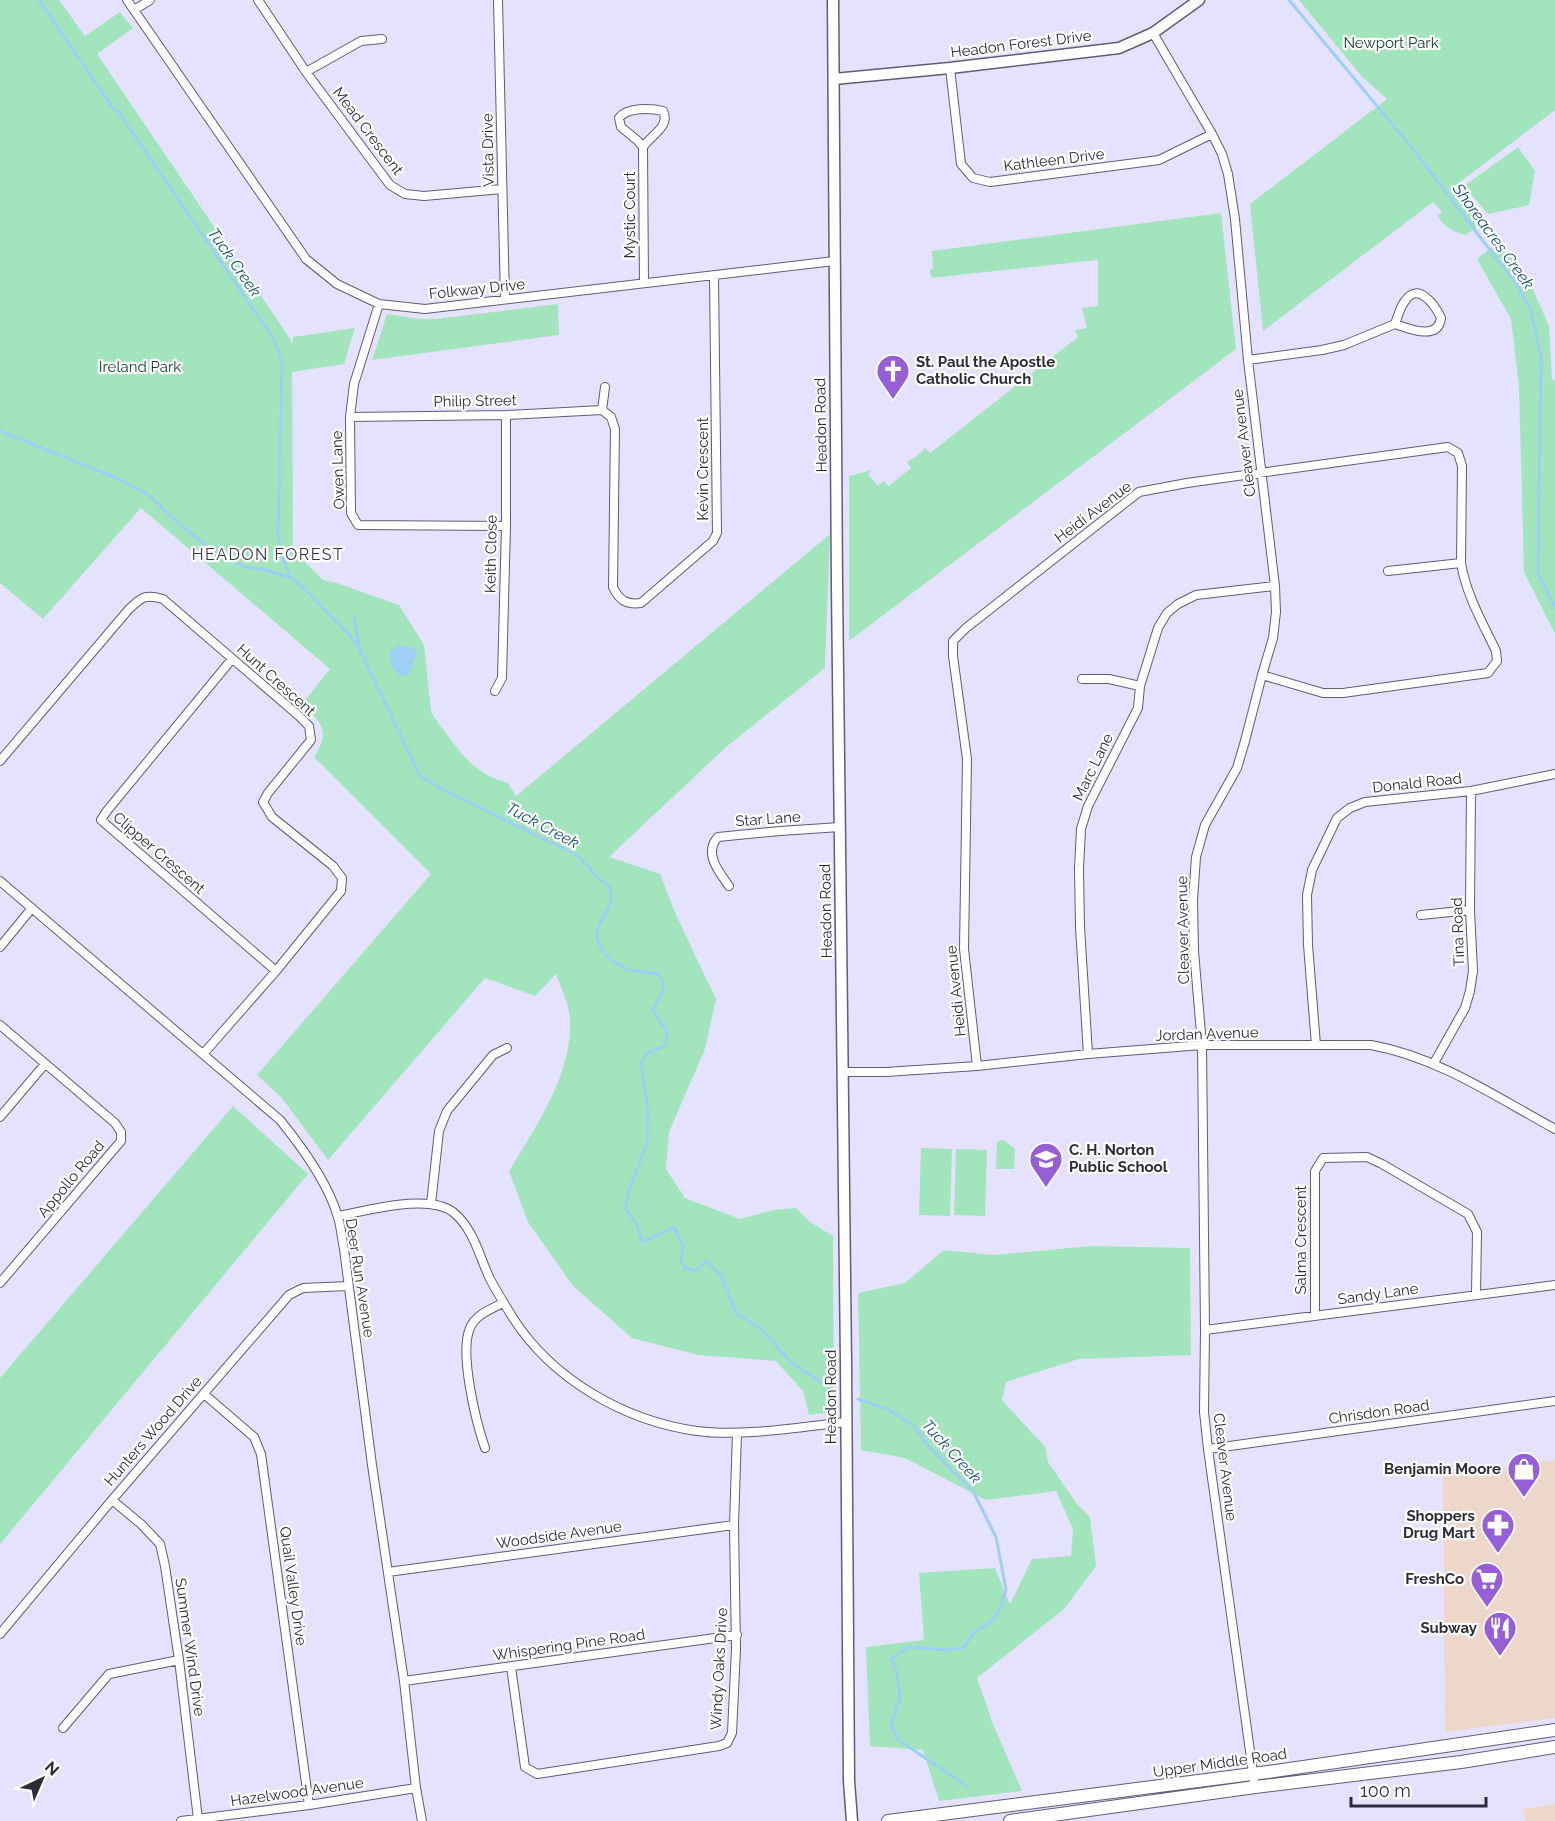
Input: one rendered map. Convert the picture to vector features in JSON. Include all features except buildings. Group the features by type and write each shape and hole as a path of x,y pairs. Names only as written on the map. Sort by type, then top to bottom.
{"main road":[{"name":"Upper Middle Road","path":"888,1821 1254,1773 1555,1730"},
{"path":"1500,1755 1510,1746 1535,1742 1538,1732"},
{"path":"1440,1747 1461,1762 1466,1752 1471,1749 1496,1744 1506,1738"},
{"name":"Upper Middle Road","path":"1010,1821 1255,1787 1461,1762 1555,1747"}],"street":[{"name":"Folkway Drive","path":"127,0 306,259 337,284 379,304 425,309 834,261"},
{"path":"134,10 150,0"},
{"name":"Mead Crescent","path":"258,0 306,72 390,185 405,194 424,196 502,189"},
{"name":"Vista Drive","path":"498,0 505,299"},
{"name":"Headon Road","path":"833,0 849,1781 852,1821"},
{"name":"Headon Forest Drive","path":"834,79 1119,48 1153,33 1199,0"},
{"name":"Cleaver Avenue","path":"1153,33 1222,154 1232,199 1248,360 1275,586 1276,612 1273,638 1237,768 1205,825 1196,857 1194,900 1194,951 1202,1045 1204,1412 1255,1787"},
{"path":"306,72 361,42 382,39"},
{"name":"Kathleen Drive","path":"950,68 960,164 973,178 990,182 1159,160 1212,134"},
{"path":"655,109 663,111 666,117 665,123 643,147 621,128 619,117 629,111 655,109"},
{"name":"Mystic Court","path":"643,147 644,282"},
{"name":"Kevin Crescent","path":"602,410 610,417 615,429 613,587 617,597 631,604 641,603 713,541 717,533 714,276"},
{"path":"1248,360 1344,345 1395,324 1427,332 1435,330 1440,325 1441,318 1427,297 1413,294 1405,299 1395,324"},
{"name":"Owen Lane","path":"379,304 354,384 350,417 351,513 358,525 506,526"},
{"path":"602,410 605,387"},
{"name":"Philip Street","path":"350,417 506,415 602,410"},
{"name":"Keith Close","path":"495,691 502,678 506,415"},
{"name":"Heidi Avenue","path":"977,1066 964,949 967,759 953,641 966,628 1139,492 1187,483 1448,447 1458,453 1462,466 1461,563 1471,597 1496,651 1497,661 1488,673 1343,693 1323,693 1262,675"},
{"path":"1388,571 1461,563"},
{"name":"Marc Lane","path":"1088,1054 1080,927 1081,829 1088,806 1138,708 1140,686 1158,628 1167,613 1178,603 1196,595 1275,586"},
{"name":"Hunt Crescent","path":"0,760 129,609 140,599 150,596 163,598 309,726 311,740 263,802 272,817 333,866 342,878 340,891 276,971 204,1053"},
{"name":"Clipper Crescent","path":"232,659 101,820 276,971"},
{"path":"1082,679 1109,679 1140,686"},
{"name":"Donald Road","path":"1316,1045 1306,895 1312,870 1337,818 1350,808 1365,802 1471,791 1555,774"},
{"name":"Tina Road","path":"1434,1063 1465,1008 1473,971 1470,910 1471,791"},
{"name":"Star Lane","path":"729,886 712,857 712,844 718,837 840,827"},
{"name":"Deer Run Avenue","path":"0,881 259,1100 286,1127 304,1151 338,1216 372,1465 405,1681 416,1788 422,1821"},
{"path":"0,947 32,908"},
{"path":"1421,915 1470,910"},
{"name":"Appollo Road","path":"0,1024 115,1123 121,1132 121,1141 0,1283"},
{"name":"Jordan Avenue","path":"842,1072 886,1072 977,1066 1202,1045 1371,1045 1393,1049 1434,1063 1555,1129"},
{"path":"431,1204 439,1131 447,1111 493,1055 507,1048"},
{"path":"0,1117 45,1064"},
{"name":"Salma Crescent","path":"1315,1316 1315,1171 1323,1158 1367,1157 1468,1214 1477,1232 1476,1295"},
{"path":"338,1216 415,1203 431,1204 452,1211 470,1231 489,1278 503,1303 518,1326 541,1353 569,1377 632,1415 697,1431 737,1433 846,1422"},
{"name":"Sandy Lane","path":"1205,1330 1555,1285"},
{"name":"Hunters Wood Drive","path":"0,1634 289,1295 303,1288 348,1286"},
{"path":"485,1448 470,1384 468,1336 470,1326 480,1315 503,1303"},
{"name":"Quail Valley Drive","path":"204,1394 254,1437 261,1454 309,1805"},
{"name":"Chrisdon Road","path":"1208,1449 1555,1401"},
{"name":"Windy Oaks Drive","path":"511,1667 525,1767 537,1774 727,1743 732,1733 737,1635 734,1525 737,1433"},
{"name":"Summer Wind Drive","path":"112,1500 141,1524 160,1544 179,1660 198,1819"},
{"name":"Woodside Avenue","path":"388,1572 734,1525"},
{"name":"Whispering Pine Road","path":"405,1681 737,1635"},
{"path":"63,1728 109,1674 179,1660"},
{"name":"Hazelwood Avenue","path":"181,1821 309,1805 416,1788"}],"shaded area":[{"path":"1555,1460 1555,1718 1445,1732 1443,1476"},
{"path":"1555,1804 1555,1821 1525,1821 1523,1809"}],"green space":[{"name":"Ireland Park","path":"0,0 59,0 85,36 120,12 133,28 97,54 291,340 292,346 293,337 355,328 344,364 292,372 293,550 323,580 399,605 424,645 431,711 434,717 465,758 484,773 508,783 516,796 830,534 825,668 725,748 609,857 660,874 677,917 716,999 705,1049 669,1132 666,1169 685,1198 740,1219 773,1210 796,1208 810,1222 833,1236 834,1412 809,1415 803,1391 776,1361 698,1355 632,1338 573,1286 528,1222 509,1171 551,1099 566,1059 570,1018 556,974 535,996 485,978 328,1160 281,1097 257,1075 431,874 314,757 322,741 322,728 302,704 330,669 141,508 43,619 0,583"},
{"name":"Newport Park","path":"1299,0 1555,0 1555,110 1455,186 1478,218 1479,226 1465,235 1453,230 1446,226 1438,216 1442,211 1433,202 1263,331 1250,204 1387,99 1363,78"},
{"path":"1518,147 1535,171 1529,205 1488,214 1464,186"},
{"path":"1221,213 1236,349 849,641 849,476 872,470 868,474 878,486 883,481 889,486 911,468 907,462 925,448 930,453 1078,337 1075,330 1087,328 1082,308 1098,306 1098,260 931,278 932,251"},
{"path":"1498,242 1528,278 1549,326 1552,379 1555,382 1555,634 1524,572 1519,386 1511,319 1477,259"},
{"path":"558,304 559,335 372,360 387,314 436,319"},
{"path":"233,1106 308,1174 0,1544 0,1378"},
{"path":"1004,1140 1015,1149 1014,1169 996,1169 997,1141"},
{"path":"921,1148 952,1149 950,1216 919,1215"},
{"path":"956,1149 987,1150 985,1216 954,1215"},
{"path":"1092,1246 1190,1248 1191,1355 1079,1359 1006,1382 1002,1400 1046,1448 1048,1462 1077,1504 1090,1517 1096,1566 1064,1609 977,1678 993,1724 1022,1791 939,1801 923,1750 870,1746 866,1647 924,1640 919,1573 995,1568 1010,1604 1032,1559 1071,1556 1073,1529 1056,1491 986,1500 905,1458 861,1450 858,1293 905,1283 944,1250 994,1255"}],"water":[{"path":"398,645 414,648 417,655 408,675 400,676 391,666 390,650"}],"waterway":[{"name":"Tuck Creek","path":"39,0 273,338 282,361 278,534 281,553 291,578"},
{"name":"Shoreacres Creek","path":"1289,0 1417,154 1514,280 1530,308 1541,356 1538,574 1555,607"},
{"name":"Tuck Creek","path":"0,431 121,480 150,496 180,525 219,555 246,567 266,570 291,578 304,588 359,648 420,776 576,855 610,887 611,903 598,927 597,939 603,952 613,961 629,970 659,974 663,988 653,1009 667,1033 665,1046 647,1053 641,1063 648,1110 647,1143 625,1208 637,1225 642,1242 674,1227 683,1246 681,1262 685,1268 695,1271 706,1261 721,1275 736,1313 759,1327 793,1364 834,1390"},
{"name":"Tuck Creek","path":"354,616 359,646"},
{"name":"Tuck Creek","path":"858,1399 887,1409 913,1425 930,1448 973,1491 996,1537 1006,1589 1001,1607 993,1620 975,1632 963,1648 946,1650 909,1647 891,1659 897,1673 900,1699 891,1724 897,1739 967,1786"}],"place":[{"name":"St. Paul the Apostle Catholic Church","path":"893,400"},
{"name":"C. H. Norton Public School","path":"1046,1188"},
{"name":"Benjamin Moore","path":"1524,1498"},
{"name":"Shoppers Drug Mart","path":"1498,1554"},
{"name":"FreshCo","path":"1487,1608"},
{"name":"Subway","path":"1500,1657"}],"district":[{"name":"HEADON FOREST","path":"268,554"}]}
